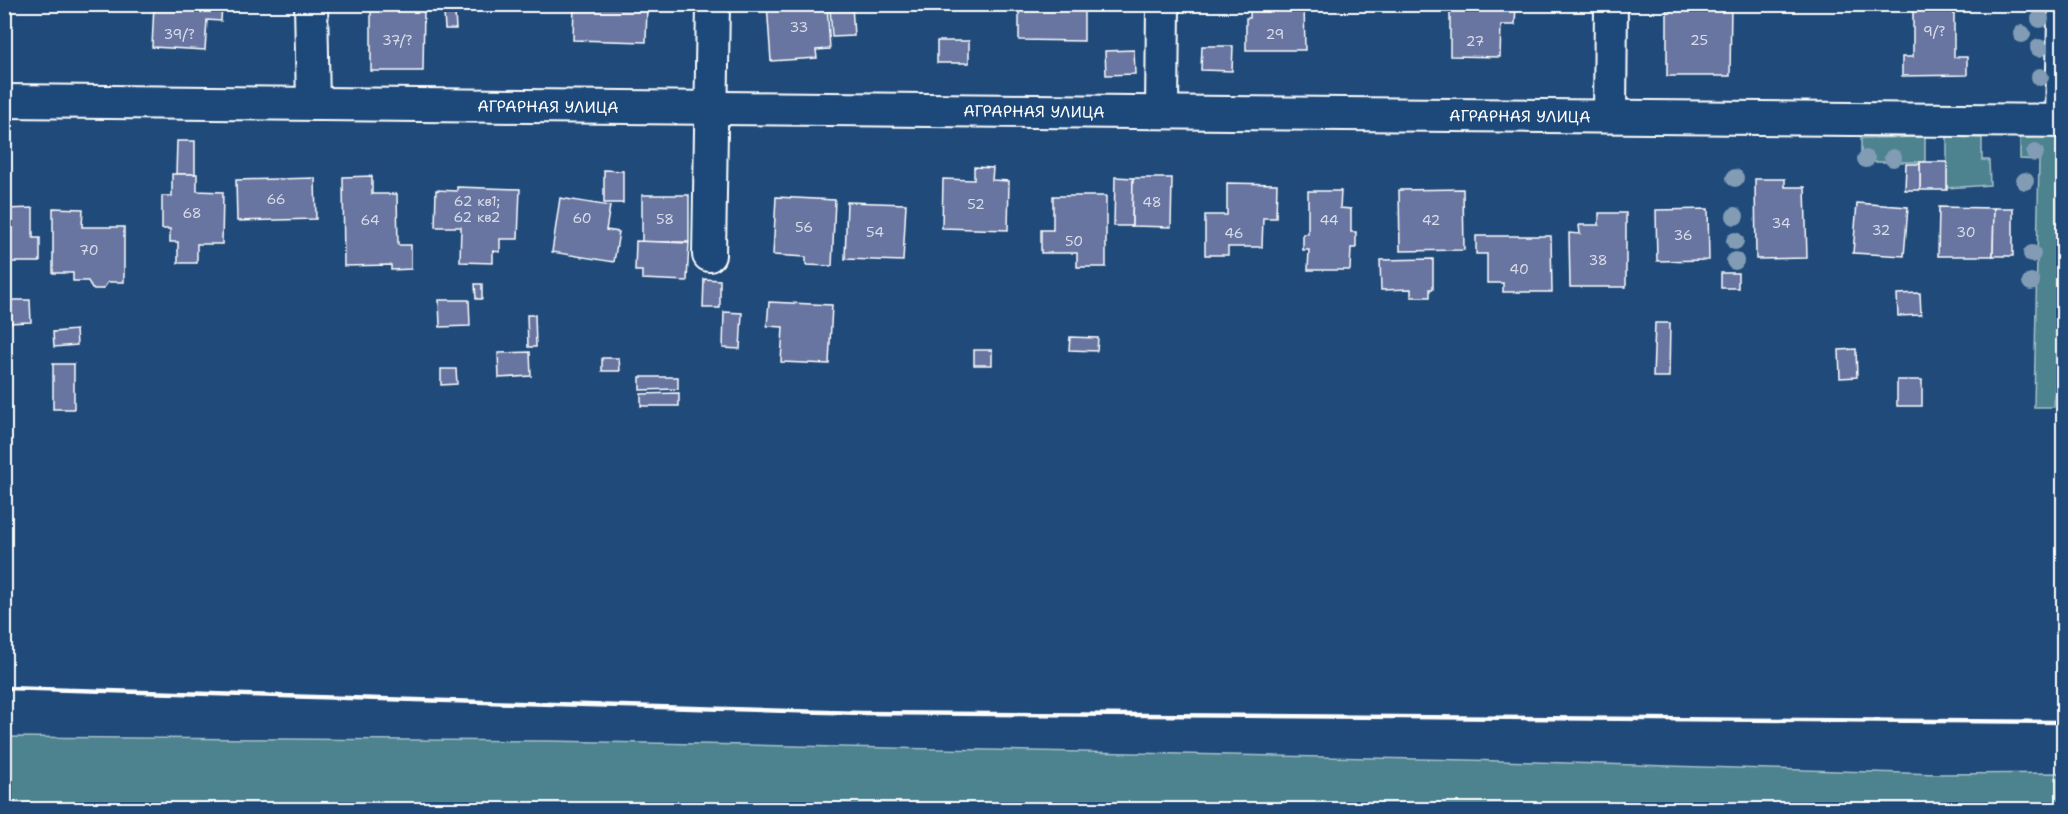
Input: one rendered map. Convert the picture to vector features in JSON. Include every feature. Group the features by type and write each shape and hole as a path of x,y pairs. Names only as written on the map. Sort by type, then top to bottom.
{"street":[{"path":"311,4 313,104"},
{"path":"709,255 713,4"},
{"path":"1162,111 1163,4"},
{"path":"1610,116 1611,4"},
{"path":"2063,121 2064,18"},
{"name":"АГРАРНАЯ УЛИЦА","path":"4,101 2063,121"}],"shaded area":[{"path":"2063,271 2063,407 2054,407"}],"green space":[{"path":"1925,137 1925,162 1861,162 1861,138"},
{"path":"1947,137 1982,138 1982,160 1989,160 1990,185 1947,188"},
{"path":"2051,137 2063,140 2063,271 2054,407 2034,407 2039,160 2020,159 2020,138"},
{"path":"5,737 550,741 1467,760 1938,774 2063,773 2064,809 5,810"}],"building":[{"path":"154,4 222,4 221,21 207,20 205,50 152,47"},
{"path":"574,4 647,5 646,42 573,40"},
{"path":"767,4 827,4 830,49 816,50 817,58 771,61"},
{"path":"1019,4 1084,4 1084,41 1019,40"},
{"path":"1250,4 1304,4 1305,50 1246,50 1246,18 1250,18"},
{"path":"1450,4 1516,4 1515,25 1501,25 1500,57 1450,56"},
{"path":"1667,4 1731,4 1730,76 1667,76"},
{"path":"1913,4 1954,4 1954,57 1967,57 1967,75 1902,76 1902,57 1913,57"},
{"path":"852,5 854,36 832,37 830,7"},
{"path":"371,8 424,9 423,71 371,71"},
{"path":"444,13 455,13 456,29 445,29"},
{"path":"937,41 969,41 969,63 937,63"},
{"path":"1202,46 1233,46 1232,71 1201,70"},
{"path":"1134,50 1135,74 1106,75 1105,51"},
{"path":"177,141 195,141 195,174 176,174"},
{"path":"1920,162 1947,162 1947,190 1920,190"},
{"path":"1906,164 1920,164 1920,190 1905,190"},
{"path":"974,167 993,168 992,180 1009,181 1008,230 942,228 943,179 974,180"},
{"path":"604,170 623,171 623,203 604,203"},
{"path":"172,174 197,174 197,191 223,192 222,244 197,244 197,263 178,263 178,242 170,242 170,229 162,229 162,196 172,196"},
{"path":"372,176 372,194 397,194 398,245 411,245 411,269 391,270 391,265 344,266 343,177"},
{"path":"1115,177 1133,178 1132,226 1114,226"},
{"path":"315,178 316,219 237,221 236,180"},
{"path":"1133,178 1172,178 1171,227 1132,226"},
{"path":"1755,179 1785,179 1785,187 1805,187 1807,258 1756,259"},
{"path":"1227,183 1277,184 1276,218 1263,218 1262,247 1228,247 1228,255 1205,255 1205,215 1227,215"},
{"path":"457,187 520,189 518,239 500,239 500,252 493,251 493,263 460,262 461,227 435,227 436,190 457,191"},
{"path":"1463,189 1464,250 1400,251 1399,190"},
{"path":"1308,191 1341,191 1340,208 1351,209 1351,232 1356,232 1356,248 1351,248 1350,270 1308,270 1309,250 1303,250 1303,234 1308,234"},
{"path":"642,195 689,195 689,242 642,242"},
{"path":"1053,196 1106,196 1106,267 1077,267 1077,253 1041,253 1041,230 1053,230"},
{"path":"776,197 835,200 832,266 806,265 806,257 773,255"},
{"path":"560,198 610,206 606,230 619,232 614,262 552,252"},
{"path":"847,202 906,204 903,261 845,259"},
{"path":"1857,203 1908,207 1904,256 1853,253"},
{"path":"1939,207 1994,208 1993,256 1938,256"},
{"path":"33,208 33,238 40,238 40,262 4,262 4,209"},
{"path":"53,208 83,209 82,227 124,227 124,282 108,282 103,289 92,289 88,281 73,281 73,273 53,273"},
{"path":"1994,208 2013,208 2013,256 1993,256"},
{"path":"1708,209 1709,260 1657,261 1656,210"},
{"path":"1599,213 1626,213 1626,287 1570,287 1569,233 1580,234 1579,225 1599,225"},
{"path":"1476,236 1551,236 1552,292 1503,292 1503,283 1487,283 1487,254 1476,254"},
{"path":"636,241 689,243 687,281 642,279 642,271 635,271"},
{"path":"1433,259 1433,289 1430,289 1430,297 1411,297 1411,289 1381,290 1380,260"},
{"path":"1721,273 1738,273 1738,288 1721,288"},
{"path":"704,279 720,280 720,308 703,308"},
{"path":"475,284 482,284 482,299 476,299"},
{"path":"1920,293 1921,315 1898,316 1897,294"},
{"path":"7,300 30,300 31,322 8,323"},
{"path":"439,300 469,300 470,326 440,327"},
{"path":"769,302 832,305 829,364 781,362 783,327 767,326"},
{"path":"724,312 742,313 740,349 723,348"},
{"path":"527,315 535,315 536,347 528,347"},
{"path":"1655,323 1670,323 1669,377 1653,377"},
{"path":"76,330 77,345 54,347 53,332"},
{"path":"1070,337 1098,338 1097,351 1069,350"},
{"path":"1856,349 1857,377 1840,378 1839,350"},
{"path":"974,350 992,350 992,365 974,365"},
{"path":"530,352 531,376 499,378 498,353"},
{"path":"602,358 619,358 620,371 602,371"},
{"path":"53,364 74,364 74,409 53,409"},
{"path":"441,369 456,369 457,384 441,385"},
{"path":"640,377 678,377 678,389 640,390"},
{"path":"1897,380 1922,380 1922,406 1897,406"},
{"path":"679,393 679,406 641,406 641,394"}],"railway":[{"path":"4,688 862,713 2064,722"}]}
